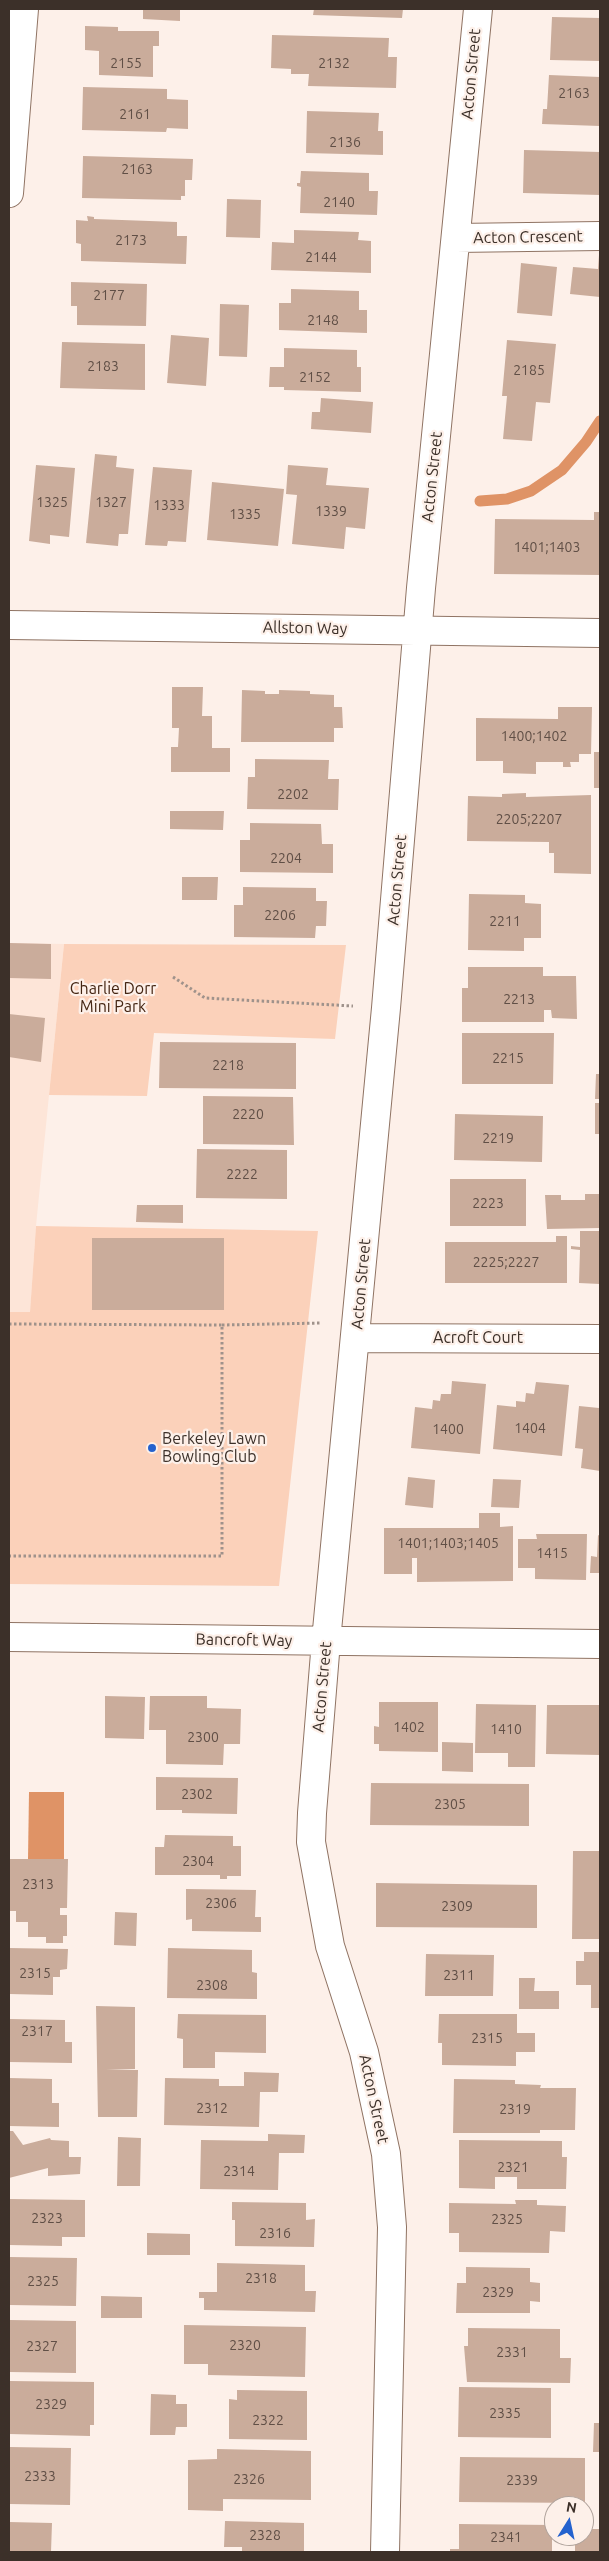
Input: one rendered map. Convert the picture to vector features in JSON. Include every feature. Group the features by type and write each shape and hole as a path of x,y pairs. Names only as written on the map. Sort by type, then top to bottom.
{"street":[{"path":"9,192 24,9"},
{"name":"Acton Street","path":"385,2552 392,2227 386,2154 364,2052 330,1946 312,1842 326,1641 386,1008 417,630 478,9"},
{"name":"Acton Crescent","path":"456,238 600,236"},
{"name":"Allston Way","path":"9,624 600,633"},
{"name":"Acroft Court","path":"356,1330 600,1339"},
{"name":"Bancroft Way","path":"9,1637 600,1644"}],"path":[{"path":"173,977 205,998 386,1008"},
{"path":"9,1324 222,1325 356,1330"},
{"path":"9,1556 222,1556 222,1325"}],"shaded area":[{"path":"9,943 64,944 36,1226 30,1313 9,1312"},
{"path":"29,1792 64,1792 64,1859 28,1859"}],"green space":[{"name":"Charlie Dorr Mini Park","path":"64,944 346,945 335,1039 154,1033 147,1096 49,1095"},
{"name":"Berkeley Lawn Bowling Club","path":"36,1226 318,1231 279,1586 9,1584 9,1312 30,1312"}],"building":[{"path":"143,9 180,9 180,21 143,19"},
{"path":"314,9 403,9 402,18 313,15"},
{"path":"552,17 600,18 600,61 550,60"},
{"path":"85,26 118,27 118,31 159,31 159,46 153,46 153,77 99,75 99,51 85,50"},
{"path":"272,35 389,38 388,57 397,57 396,88 308,86 309,74 291,74 291,69 271,68"},
{"path":"549,75 600,77 600,126 542,124 543,109 547,109"},
{"path":"83,87 167,89 167,99 188,100 188,129 167,128 166,132 82,130"},
{"path":"307,111 379,113 378,131 383,131 383,155 306,153"},
{"path":"524,150 600,152 600,195 523,193"},
{"path":"83,156 193,159 192,180 185,180 185,196 181,196 181,200 82,198"},
{"path":"301,171 369,173 369,191 378,191 377,215 300,213 301,187 297,186 297,183 300,183"},
{"path":"227,199 261,200 260,238 226,237"},
{"path":"87,216 94,217 94,219 177,222 177,236 187,236 186,264 81,261 81,244 76,243 76,220 88,221"},
{"path":"294,230 359,232 358,240 371,241 371,273 271,270 272,242 294,243"},
{"path":"599,255 600,297 570,294 573,267 598,269"},
{"path":"521,263 557,267 552,316 517,313"},
{"path":"71,282 147,284 146,326 77,325 77,306 71,306"},
{"path":"291,289 359,291 359,310 367,310 367,333 279,330 279,303 291,303"},
{"path":"220,304 249,305 247,357 219,356"},
{"path":"171,335 209,338 206,386 167,383"},
{"path":"507,340 556,344 550,403 536,402 532,441 503,439 507,396 502,396"},
{"path":"62,342 145,344 145,390 60,388"},
{"path":"284,348 357,350 357,367 361,367 361,392 284,390 284,387 269,387 270,367 284,367"},
{"path":"321,398 373,402 371,433 311,429 312,412 320,412"},
{"path":"95,454 117,456 116,467 134,469 128,534 119,534 118,546 86,543"},
{"path":"36,465 75,468 69,537 50,535 50,544 29,541"},
{"path":"288,465 328,468 326,485 369,488 365,529 346,527 344,549 292,544 297,495 286,494"},
{"path":"153,467 192,470 186,542 168,541 167,546 145,545"},
{"path":"212,482 284,489 278,546 207,540"},
{"path":"594,512 600,512 600,575 494,574 495,519 594,520"},
{"path":"172,687 203,687 202,716 212,716 212,748 230,748 230,772 171,772 171,747 178,747 179,728 172,728"},
{"path":"242,690 265,691 265,694 279,694 279,690 310,691 310,694 334,695 334,707 342,707 343,728 334,728 334,742 241,742"},
{"path":"558,707 592,707 591,754 579,754 579,762 570,762 571,767 563,767 563,762 536,762 536,774 503,773 503,761 476,761 476,718 558,719"},
{"path":"594,752 600,752 600,788 594,788"},
{"path":"255,759 329,760 328,779 339,779 338,810 247,809 248,777 255,777"},
{"path":"526,793 526,797 591,795 591,874 554,873 554,853 549,853 549,842 467,841 468,796 502,797 502,794"},
{"path":"170,811 224,811 223,830 170,829"},
{"path":"250,823 321,824 322,844 333,844 333,873 240,872 240,840 250,840"},
{"path":"182,877 218,877 217,900 182,900"},
{"path":"243,887 316,888 316,901 327,901 326,926 316,926 315,938 234,937 234,905 243,905"},
{"path":"469,894 525,895 525,903 541,904 541,938 524,938 524,951 468,950"},
{"path":"9,943 51,944 51,979 9,978"},
{"path":"468,967 543,967 543,976 576,976 577,1019 552,1018 551,1010 544,1010 544,1022 462,1022 462,988 468,988"},
{"path":"9,1014 45,1018 41,1062 9,1057"},
{"path":"462,1033 554,1033 553,1084 462,1084"},
{"path":"160,1042 296,1043 296,1089 159,1088"},
{"path":"596,1074 600,1074 600,1099 595,1099"},
{"path":"203,1096 293,1097 294,1145 203,1144"},
{"path":"595,1103 600,1103 600,1134 595,1134"},
{"path":"455,1114 543,1116 542,1162 454,1160"},
{"path":"197,1149 287,1150 287,1199 196,1198"},
{"path":"450,1179 526,1179 526,1226 450,1226"},
{"path":"585,1194 600,1194 600,1228 547,1229 545,1195 561,1195 561,1200 585,1200"},
{"path":"137,1205 183,1205 183,1223 136,1222"},
{"path":"580,1231 600,1231 600,1284 579,1283 580,1250 571,1249 571,1246 580,1247"},
{"path":"556,1236 567,1236 567,1283 445,1283 445,1242 556,1242"},
{"path":"92,1238 224,1238 224,1310 92,1310"},
{"path":"452,1381 486,1384 480,1454 411,1448 415,1407 432,1409 433,1400 440,1401 441,1394 451,1394"},
{"path":"536,1382 569,1385 562,1456 493,1449 497,1405 516,1407 516,1401 525,1402 526,1393 534,1394"},
{"path":"599,1403 600,1471 581,1468 583,1449 575,1448 579,1406 599,1408"},
{"path":"408,1477 435,1480 433,1508 405,1505"},
{"path":"493,1479 521,1480 519,1508 491,1507"},
{"path":"479,1513 500,1513 500,1527 513,1526 513,1581 417,1582 417,1558 412,1558 412,1574 384,1574 384,1528 479,1528"},
{"path":"536,1534 587,1534 586,1580 535,1579 535,1568 518,1568 518,1539 537,1539"},
{"path":"598,1535 600,1536 600,1573 590,1573 591,1556 597,1557"},
{"path":"105,1696 145,1697 144,1739 105,1738"},
{"path":"150,1696 207,1696 207,1708 241,1709 240,1744 224,1744 223,1765 166,1764 166,1730 149,1730"},
{"path":"379,1702 438,1702 438,1752 379,1751 379,1744 374,1744 374,1726 379,1727"},
{"path":"476,1704 536,1705 535,1767 508,1767 508,1753 475,1753"},
{"path":"547,1705 600,1705 600,1755 546,1754"},
{"path":"442,1742 473,1743 473,1772 442,1771"},
{"path":"156,1777 238,1778 237,1814 182,1813 182,1810 156,1810"},
{"path":"371,1783 529,1784 529,1826 370,1825"},
{"path":"165,1835 233,1836 233,1846 241,1846 241,1876 227,1876 227,1879 220,1879 220,1875 155,1875 155,1847 164,1847"},
{"path":"573,1851 600,1851 600,1939 572,1939"},
{"path":"9,1859 68,1859 67,1908 60,1908 60,1915 67,1915 67,1936 63,1936 63,1943 46,1943 46,1937 28,1937 28,1922 16,1922 16,1911 9,1911"},
{"path":"376,1883 537,1885 537,1928 376,1927"},
{"path":"186,1889 256,1890 255,1917 261,1917 261,1932 192,1931 192,1919 186,1920"},
{"path":"115,1912 137,1913 136,1946 114,1945"},
{"path":"9,1948 68,1949 67,1969 60,1970 60,1977 53,1977 53,1995 9,1994"},
{"path":"168,1948 252,1950 252,1972 257,1973 257,1999 167,1998"},
{"path":"584,1952 600,1952 600,2008 591,2008 591,1985 576,1985 576,1961 584,1961"},
{"path":"426,1954 494,1955 493,1996 425,1996"},
{"path":"519,1978 535,1978 534,1991 559,1991 559,2009 519,2009"},
{"path":"96,2006 135,2007 135,2069 106,2070 138,2070 137,2117 98,2117"},
{"path":"178,2014 266,2015 266,2053 215,2052 215,2068 183,2068 183,2039 177,2038"},
{"path":"439,2014 517,2014 517,2033 535,2033 535,2052 516,2052 516,2066 442,2065 442,2043 438,2043"},
{"path":"9,2019 65,2020 65,2042 72,2042 72,2063 9,2062"},
{"path":"244,2072 279,2073 278,2092 260,2092 259,2127 164,2125 165,2078 219,2079 219,2086 244,2086"},
{"path":"9,2078 52,2079 52,2103 59,2103 59,2127 9,2126"},
{"path":"454,2079 515,2080 515,2084 541,2085 540,2088 576,2088 575,2130 540,2130 540,2133 453,2133"},
{"path":"9,2131 13,2131 23,2145 50,2138 51,2140 69,2141 69,2157 81,2157 80,2174 48,2176 48,2168 9,2178"},
{"path":"268,2134 305,2135 304,2153 279,2153 278,2190 200,2189 201,2140 268,2141"},
{"path":"118,2137 141,2138 140,2186 117,2186"},
{"path":"459,2140 562,2141 562,2157 567,2157 566,2189 517,2189 517,2177 495,2177 495,2189 459,2188"},
{"path":"9,2199 85,2200 85,2237 62,2237 62,2246 9,2245"},
{"path":"515,2200 537,2200 537,2205 566,2206 565,2232 550,2231 549,2253 459,2252 459,2233 449,2233 449,2203 516,2204"},
{"path":"232,2202 306,2203 306,2220 315,2219 314,2247 235,2246 235,2220 232,2220"},
{"path":"147,2233 190,2234 190,2255 147,2255"},
{"path":"9,2257 77,2258 76,2306 9,2305"},
{"path":"217,2263 305,2265 305,2291 316,2291 315,2312 204,2310 204,2298 199,2298 199,2292 217,2292"},
{"path":"466,2267 530,2268 530,2282 540,2283 540,2302 530,2301 530,2313 456,2313 457,2283 466,2283"},
{"path":"101,2296 142,2297 142,2318 101,2318"},
{"path":"9,2320 76,2321 76,2373 9,2372"},
{"path":"184,2325 306,2327 305,2377 208,2375 208,2364 184,2364"},
{"path":"468,2328 560,2329 560,2358 571,2358 570,2383 467,2382 464,2346 468,2346"},
{"path":"9,2381 94,2382 94,2425 90,2425 90,2436 9,2434"},
{"path":"459,2387 551,2388 551,2438 458,2437"},
{"path":"237,2390 307,2391 307,2440 229,2439 229,2399 237,2400"},
{"path":"151,2394 176,2395 176,2404 187,2404 187,2427 176,2427 175,2435 150,2435"},
{"path":"594,2423 600,2423 600,2452 593,2452"},
{"path":"9,2447 71,2448 70,2505 9,2504"},
{"path":"217,2449 311,2451 311,2500 223,2499 223,2511 188,2510 188,2460 217,2459"},
{"path":"460,2457 585,2458 585,2496 544,2496 544,2503 459,2502"},
{"path":"225,2521 304,2523 304,2552 242,2552 242,2547 224,2547"},
{"path":"9,2522 52,2523 51,2552 9,2552"},
{"path":"459,2524 544,2525 544,2546 552,2546 552,2552 450,2552 450,2549 459,2549"},
{"path":"594,2529 600,2529 600,2552 575,2552 575,2546 594,2546"}],"waterway":[{"path":"480,501 507,499 531,491 562,470 586,442 600,421"}],"place":[{"name":"Berkeley Lawn Bowling Club","path":"152,1448"}]}
